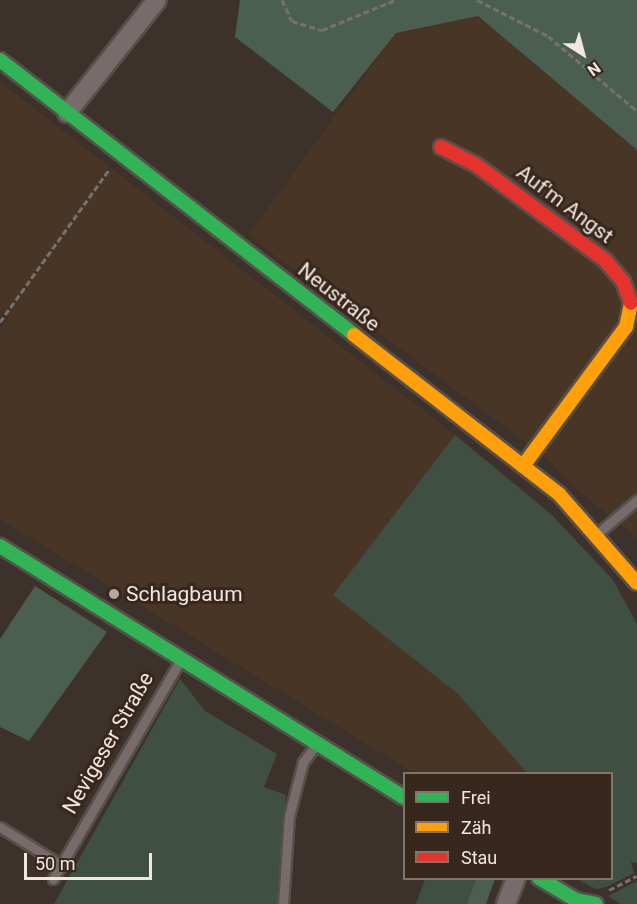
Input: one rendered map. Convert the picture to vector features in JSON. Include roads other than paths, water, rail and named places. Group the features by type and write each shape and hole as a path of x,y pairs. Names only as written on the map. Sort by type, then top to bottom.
{"street":[{"path":"67,113 158,0"},
{"name":"Neustraße","path":"0,60 523,466 598,533 637,583"},
{"name":"Auf'm Angst","path":"441,147 475,164 606,261 623,281 631,303 626,327 523,466"},
{"name":"Nevigeser Straße","path":"0,546 403,796"},
{"path":"506,904 516,880"},
{"path":"541,880 577,902 597,900"}],"lane":[{"path":"598,533 637,500"},
{"name":"Nevigeser Straße","path":"53,879 181,659"},
{"path":"283,904 289,816 303,762 318,742"},
{"path":"0,827 61,866"}],"place":[{"name":"Schlagbaum","path":"114,594"}]}
